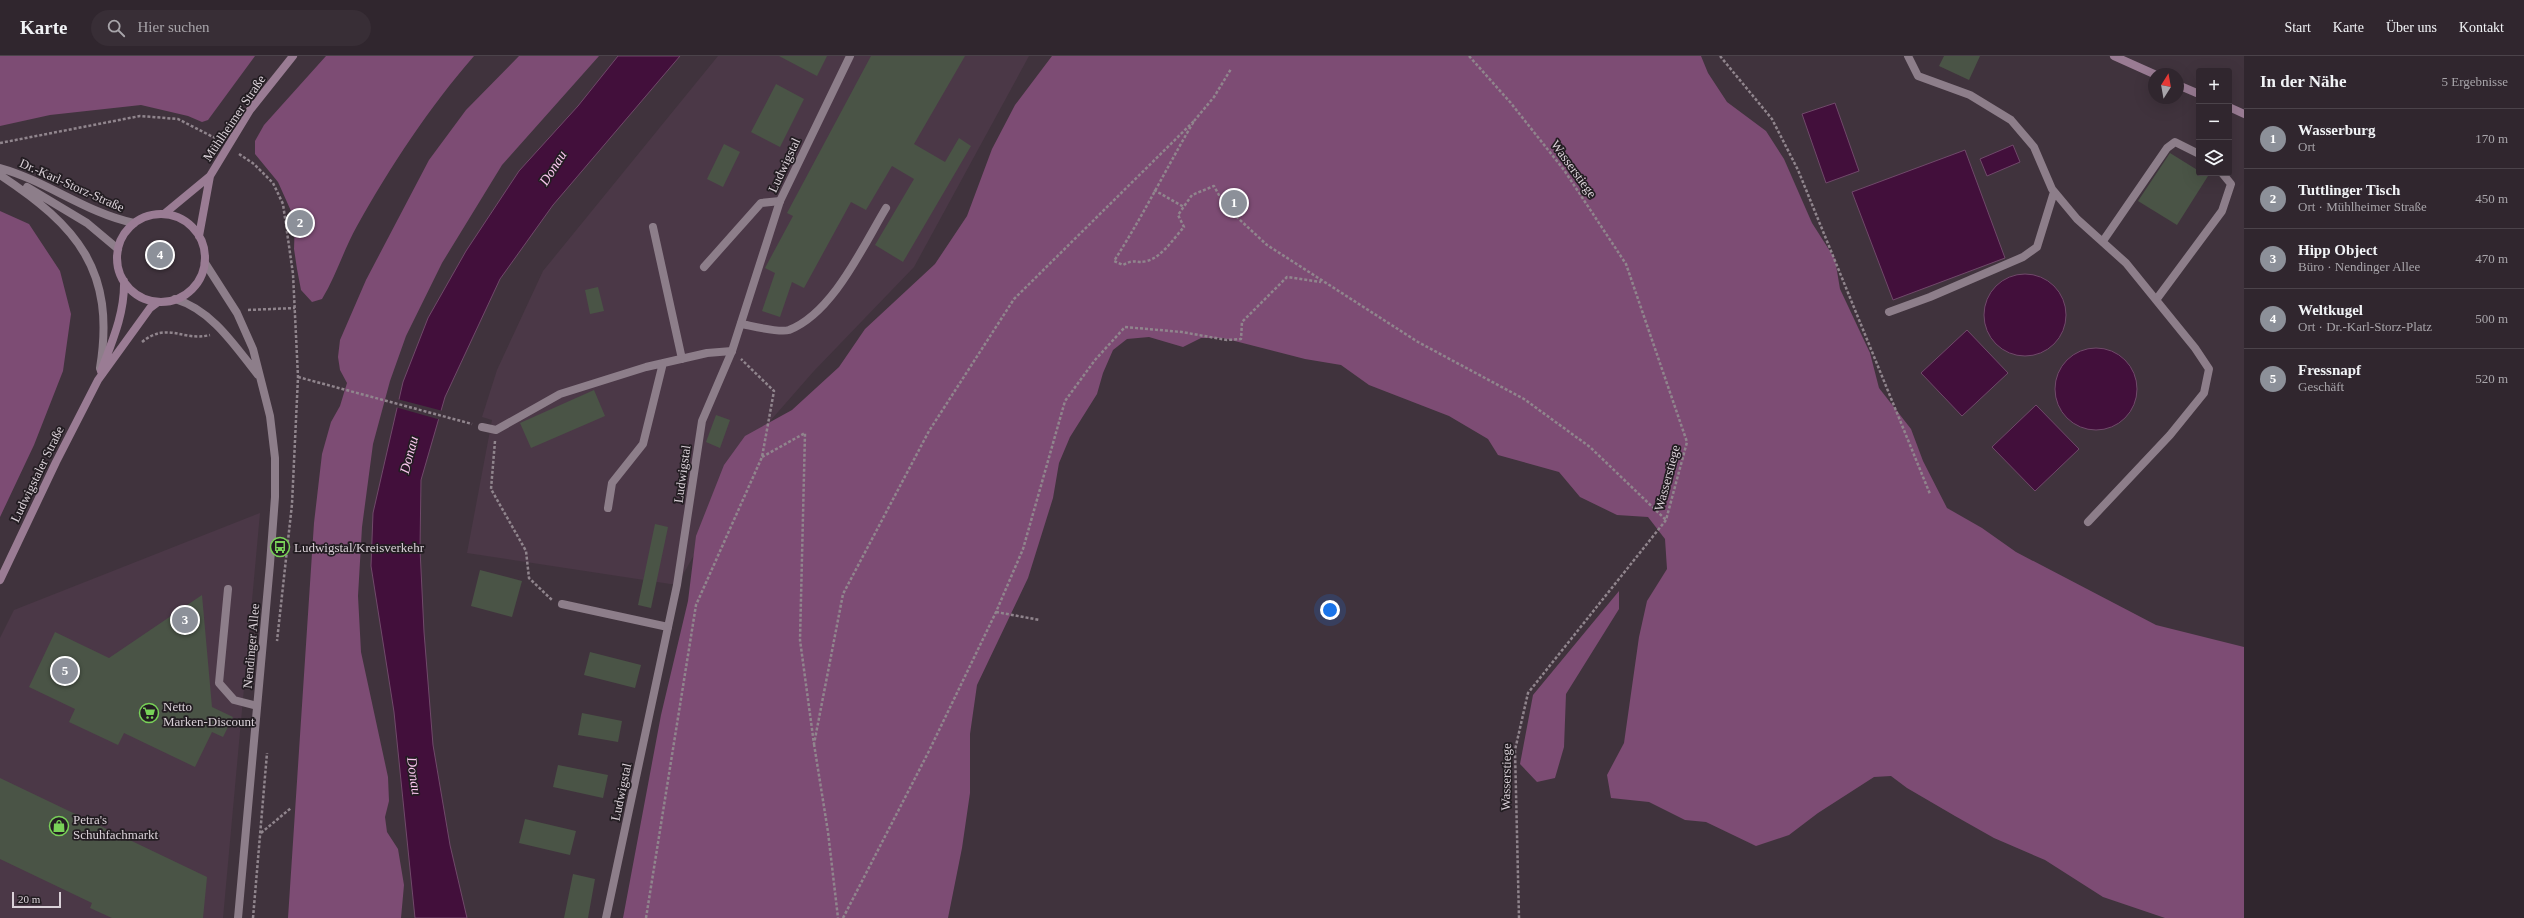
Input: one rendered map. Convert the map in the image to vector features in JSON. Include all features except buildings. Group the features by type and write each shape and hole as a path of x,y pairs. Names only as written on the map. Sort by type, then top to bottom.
{"main road":[{"name":"Mühlheimer Straße","path":"200,236 210,176 222,152 250,110 293,56"},
{"path":"2114,56 2148,71"},
{"path":"2184,88 2196,93"},
{"path":"2232,108 2244,114"},
{"name":"Mühlheimer Straße","path":"164,214 210,176"},
{"path":"164,214 178,217 190,225 200,236 204,249 204,263 202,275 195,285 175,299 158,302 145,299 133,292 124,282 118,266 118,249 124,234 134,223 143,217 164,214"},
{"name":"Ludwigstaler Straße","path":"0,580 56,462 98,380 118,324 124,296 124,282"},
{"name":"Ludwigstaler Straße","path":"98,380 142,318 158,302"}],"street":[{"name":"Ludwigstal","path":"606,918 678,585 702,421 732,351 780,201 850,56"},
{"path":"1908,56 1918,76 1970,95 2011,120 2034,147 2054,192 2077,219 2126,263 2195,348 2209,369 2204,393 2170,435 2088,522"},
{"path":"2102,241 2167,148 2175,142 2196,152"},
{"name":"Dr.-Karl-Storz-Straße","path":"0,168 38,182 102,214 134,223"},
{"name":"Dr.-Karl-Storz-Straße","path":"0,174 88,223 118,249"},
{"name":"Dr.-Karl-Storz-Straße","path":"0,174 56,216 79,244 93,269 104,317 105,337 98,380"},
{"path":"2156,300 2222,211 2231,184 2224,176"},
{"path":"1889,312 1930,297 2023,257 2037,247 2054,192"},
{"path":"704,267 761,203 780,201"},
{"path":"741,324 788,330 809,319 824,305 851,267 886,208"},
{"path":"653,227 682,358"},
{"name":"Nendinger Allee","path":"204,263 237,313 253,349 270,416 275,458 275,497 238,918"},
{"name":"Nendinger Allee","path":"175,299 189,303 219,326 259,377"},
{"path":"482,427 496,430 560,394 682,358 732,351"},
{"path":"608,508 612,483 643,444 663,363"},
{"path":"228,589 219,683 234,700 257,706"},
{"path":"562,604 668,627"}],"path":[{"name":"Wasserstiege","path":"1469,56 1510,102 1564,170 1626,264 1687,442 1666,520 1528,693 1514,750 1519,918"},
{"path":"1720,56 1772,119 1798,170 1930,494"},
{"path":"814,744 843,594 929,431 1014,299 1194,121 1214,97 1231,69"},
{"path":"0,143 140,116 178,119 215,138"},
{"path":"1194,121 1154,190 1130,237 1114,261 1123,266 1132,260 1146,262 1158,256 1184,227 1178,215 1192,195 1214,186 1225,206 1267,245 1418,342 1524,399 1590,447 1666,520"},
{"path":"239,154 254,164 273,183 283,204 293,274 298,377 292,504 276,646"},
{"path":"1154,190 1184,207"},
{"path":"842,918 929,751 996,612 1023,549 1065,401 1095,360 1125,328 1182,332 1227,340 1241,339 1242,322 1287,277 1324,282"},
{"path":"646,918 696,605 762,457 774,391 732,351"},
{"path":"298,377 482,427"},
{"path":"496,430 492,489 526,551 529,578 550,599 562,604"},
{"path":"762,457 805,433 800,640 828,832 838,918"},
{"path":"996,612 1040,620"},
{"path":"253,918 267,748"},
{"path":"246,835 260,834 291,808"}],"shaded area":[{"path":"0,56 255,56 208,120 202,122 188,116 141,105 50,115 0,126"},
{"path":"326,56 474,56 441,96 397,159 357,226 332,281 322,299 312,302 301,290 294,249 295,220 278,182 255,154 255,141 264,125"},
{"path":"519,56 599,56 502,165 442,263 406,336 390,381 373,444 362,527 358,596 361,652 388,777 389,801 385,817 387,832 398,849 404,885 401,918 288,918 314,523 322,454 331,422 340,406 347,383 340,370 338,357 340,340 366,280 429,160 466,110"},
{"path":"718,56 1029,56 914,267 813,372 771,420 677,585 467,553 492,420 482,417 497,370 543,271"},
{"path":"1052,56 1701,56 1708,73 1727,102 1766,131 1784,159 1812,223 1835,259 1840,289 1870,353 1879,388 1911,429 1923,461 1947,508 1982,528 2016,552 2156,625 2244,647 2244,918 2165,918 2103,897 2045,860 1994,838 1907,788 1891,776 1874,777 1818,813 1789,835 1756,846 1706,822 1685,820 1649,802 1611,798 1607,775 1624,743 1639,637 1647,601 1667,569 1665,539 1648,517 1617,515 1580,497 1559,472 1498,455 1488,439 1449,416 1369,385 1341,365 1305,359 1223,338 1201,338 1183,347 1149,337 1127,339 1113,350 1103,373 1097,394 1070,437 1059,463 1053,498 1028,578 977,685 970,734 970,793 962,848 948,918 623,918 661,715 688,601 696,536 724,465 745,436 792,410 839,367 865,329 935,264 967,216 992,149 1015,105"},
{"path":"0,211 29,224 60,271 71,314 63,371 34,445 0,517"},
{"path":"260,513 223,918 0,918 0,638 14,610"},
{"path":"1619,591 1619,609 1566,694 1564,747 1555,778 1537,782 1520,764 1533,695"}],"water":[{"name":"Donau","path":"618,56 680,56 553,205 500,279 445,397 421,480 420,549 424,632 433,745 450,845 467,918 415,918 394,712 371,566 373,513 403,382 428,318 466,251 519,171 578,106"},
{"path":"1835,103 1859,171 1826,183 1802,114"},
{"path":"2013,145 2020,162 1987,176 1980,159"},
{"path":"1965,150 2005,258 1893,300 1852,192"},
{"path":"2017,274 2033,274 2048,281 2059,292 2066,307 2066,323 2063,331 2054,344 2041,353 2033,356 2017,356 2002,349 1991,338 1984,323 1984,307 1991,292 2002,281"},
{"path":"1967,330 2008,373 1962,416 1921,373"},
{"path":"2088,348 2104,348 2119,355 2130,366 2137,381 2137,397 2134,405 2125,418 2112,427 2104,430 2088,430 2073,423 2062,412 2055,397 2055,381 2062,366 2073,355"},
{"path":"2036,405 2079,449 2035,491 1992,447"}],"pier":[{"path":"397,399 443,411 441,420 395,407"}],"place":[{"name":"Wasserburg","path":"1234,203"},
{"name":"Tuttlinger Tisch","path":"300,223"},
{"name":"Weltkugel","path":"160,255"},
{"name":"Ludwigstal/Kreisverkehr","path":"280,547"},
{"name":"Hipp Object","path":"185,620"},
{"name":"Fressnapf","path":"65,671"},
{"name":"Netto Marken-Discount","path":"149,713"},
{"name":"Petra's Schuhfachmarkt","path":"59,826"}]}
